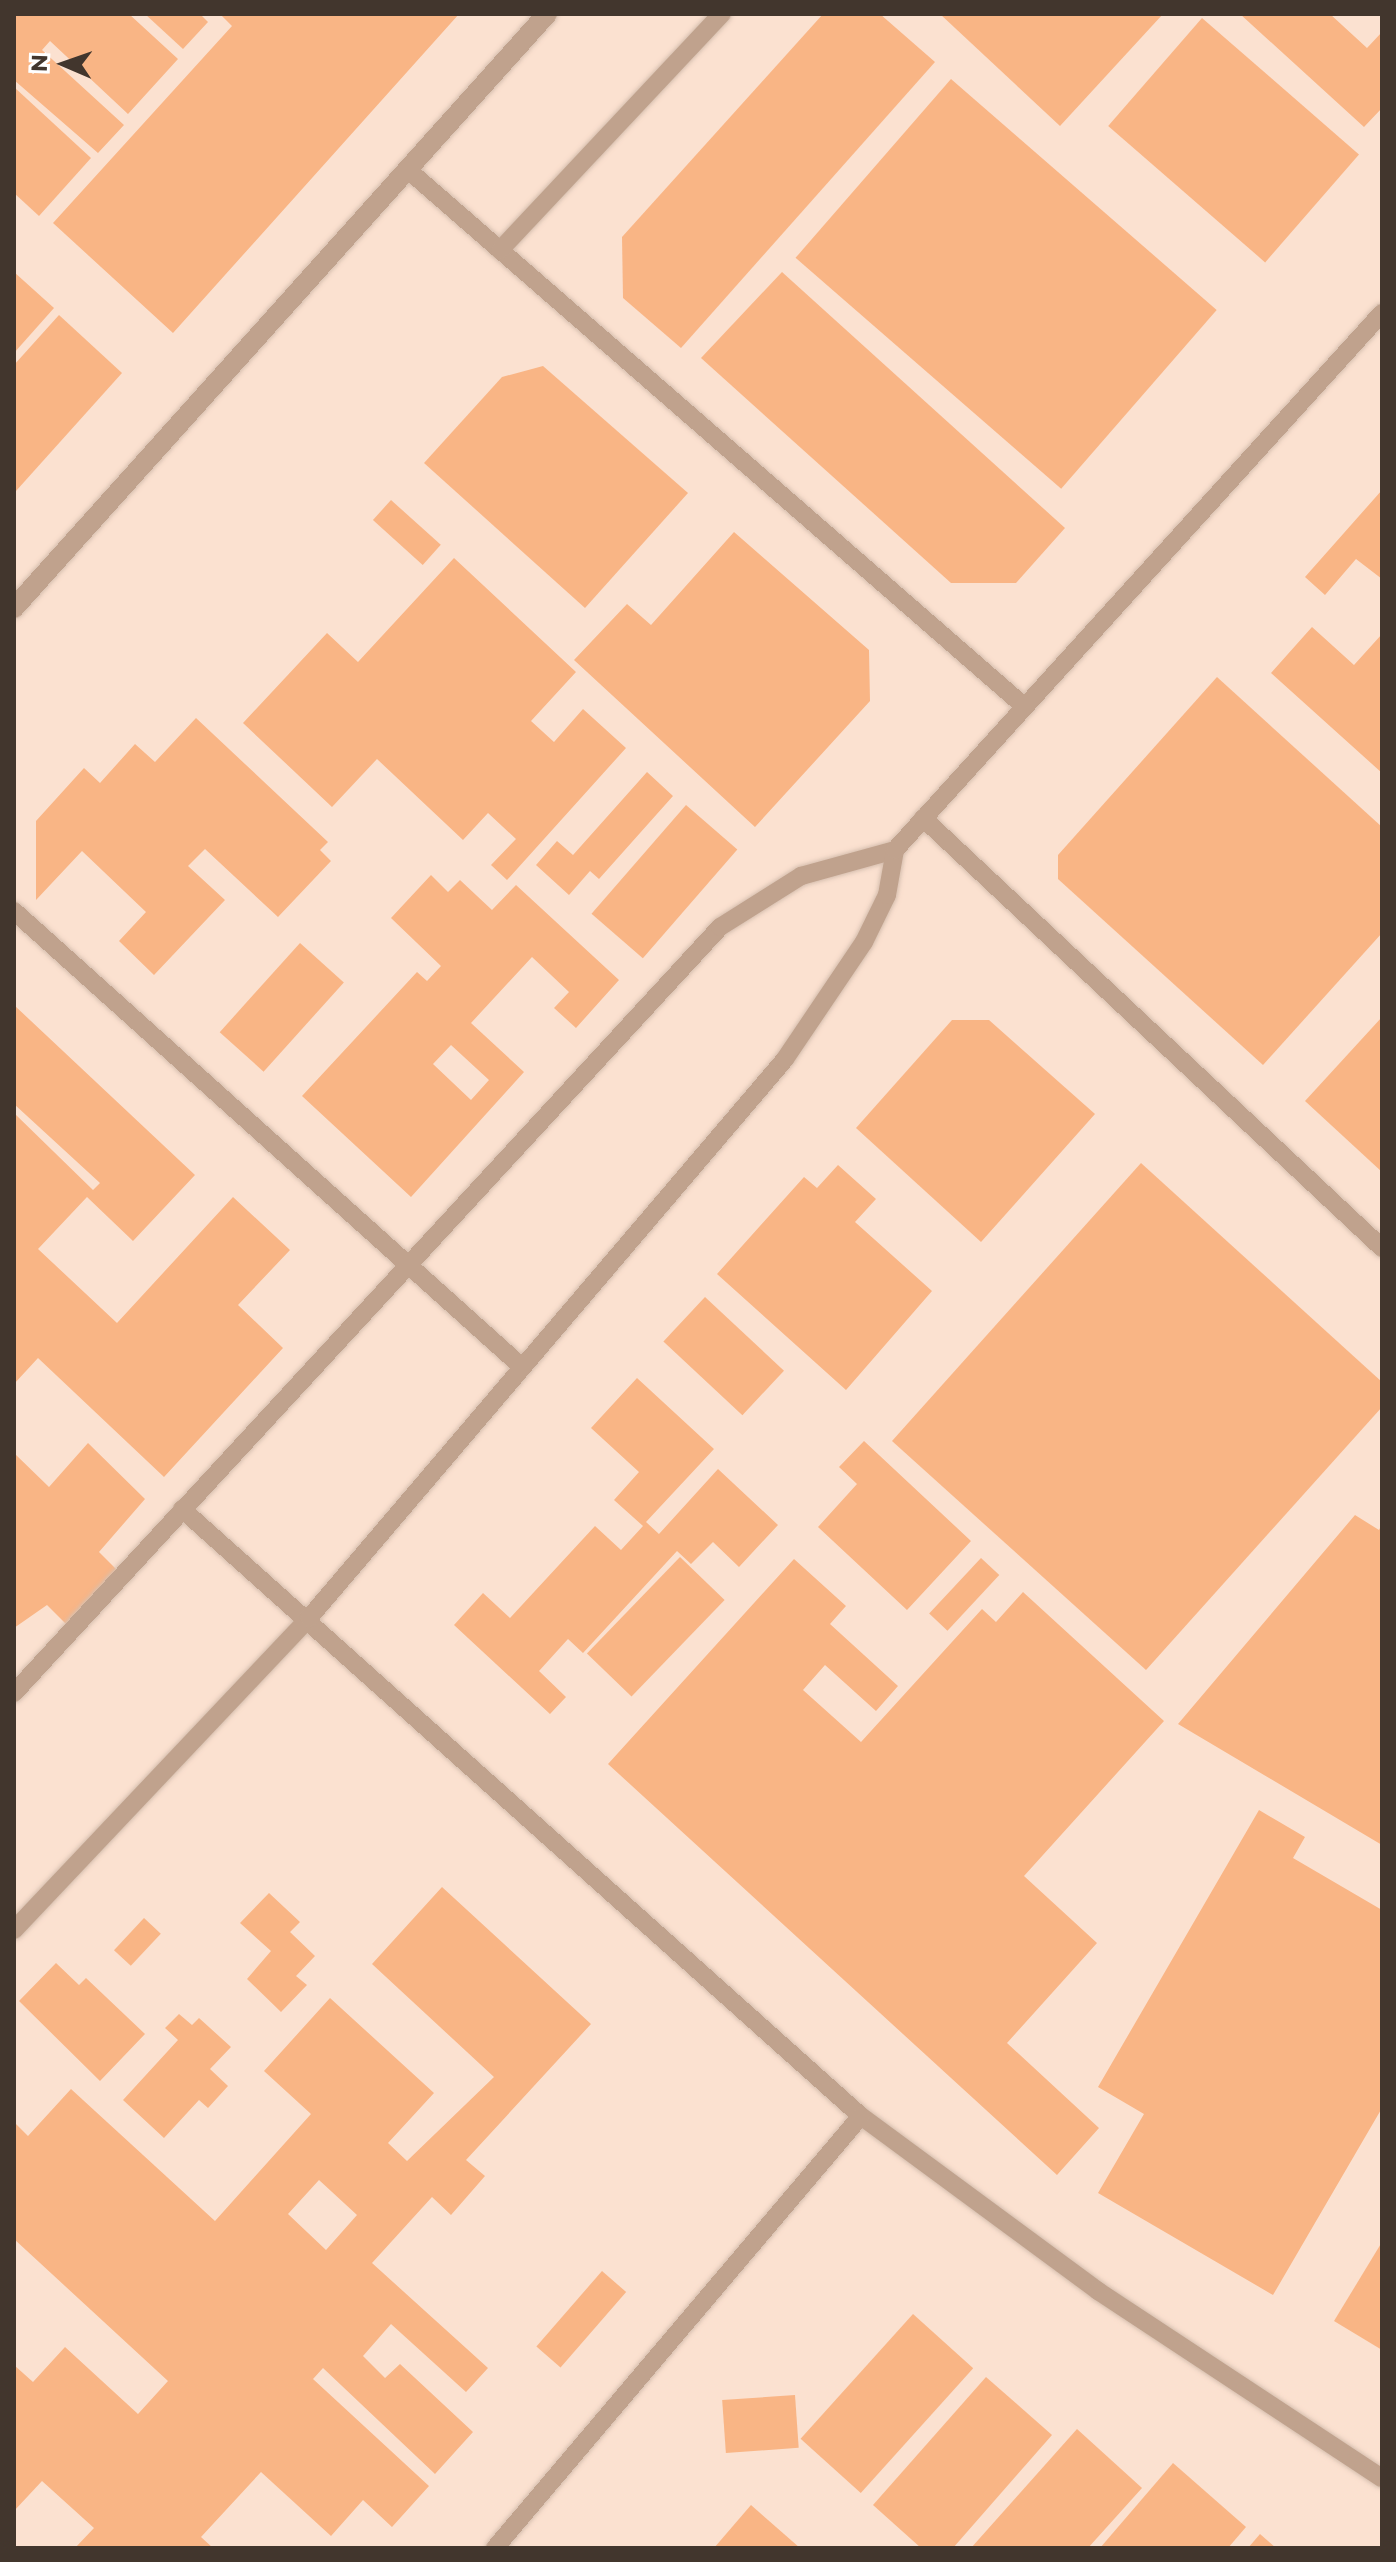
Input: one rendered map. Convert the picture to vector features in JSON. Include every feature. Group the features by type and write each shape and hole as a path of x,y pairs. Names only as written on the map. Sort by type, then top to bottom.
{"street":[{"path":"14,608 547,14"}],"lane":[{"path":"500,250 722,14"},
{"path":"407,169 1025,707"},
{"path":"14,1930 309,1618 809,1028 876,919 895,850 1382,313"},
{"path":"923,818 1382,1248"},
{"path":"14,1693 720,927 801,876 895,850"},
{"path":"14,911 409,1261 521,1366"},
{"path":"182,1509 309,1618 861,2116 1098,2291 1382,2478"},
{"path":"495,2548 861,2116"}],"building":[{"path":"14,14 129,14 178,59 128,114 50,41 42,50 124,125 98,153 14,80"},
{"path":"145,14 200,14 208,22 183,49"},
{"path":"220,14 459,14 173,333 53,223 232,26"},
{"path":"823,14 880,14 935,62 681,348 623,298 622,237"},
{"path":"940,14 1163,14 1060,126"},
{"path":"1240,14 1330,14 1367,48 1382,32 1382,108 1364,127"},
{"path":"1202,18 1359,154 1265,262 1108,126"},
{"path":"951,79 1217,310 1061,489 796,258"},
{"path":"14,87 91,158 39,216 14,193"},
{"path":"14,272 54,308 14,353"},
{"path":"782,272 1065,528 1016,583 951,583 701,358"},
{"path":"59,315 122,373 16,491 14,365"},
{"path":"543,366 688,493 585,608 424,463 502,377"},
{"path":"1382,490 1382,579 1356,559 1325,595 1305,577"},
{"path":"391,500 441,545 423,565 373,520"},
{"path":"734,532 869,650 870,701 755,827 574,660 627,604 651,625"},
{"path":"454,558 576,672 531,721 554,742 583,709 626,748 507,880 491,865 516,839 488,813 463,840 377,759 332,807 243,723 327,633 358,662"},
{"path":"1312,627 1354,665 1382,634 1382,773 1271,673"},
{"path":"1217,677 1382,827 1382,933 1263,1065 1058,879 1058,855"},
{"path":"196,718 328,842 320,850 331,861 278,917 205,849 188,866 225,900 154,975 119,941 146,912 82,851 36,900 36,821 84,768 100,783 135,744 155,762"},
{"path":"647,772 673,796 599,879 590,871 569,895 536,865 557,841 573,855"},
{"path":"686,805 737,850 643,958 592,914"},
{"path":"431,875 448,892 460,880 492,910 516,885 619,980 576,1028 554,1008 569,992 532,957 471,1023 524,1072 411,1197 302,1096 417,972 427,981 441,966 391,918","holes":["451,1045 489,1080 471,1100 433,1064"]},
{"path":"300,943 344,982 264,1072 220,1032"},
{"path":"14,1005 195,1175 133,1241 87,1197 38,1249 117,1323 233,1197 290,1250 238,1305 283,1348 164,1477 38,1358 14,1384 14,1113 93,1190 100,1183 14,1104"},
{"path":"1382,1017 1382,1172 1305,1101"},
{"path":"952,1020 989,1020 1095,1114 981,1242 856,1128"},
{"path":"1141,1163 1382,1382 1382,1407 1146,1670 892,1441"},
{"path":"838,1165 876,1199 855,1222 932,1291 846,1390 717,1274 804,1177 817,1188"},
{"path":"705,1297 784,1371 742,1415 663,1342"},
{"path":"637,1378 714,1449 646,1522 659,1534 718,1469 778,1525 739,1567 713,1542 691,1564 677,1551 583,1653 568,1639 539,1671 566,1697 550,1714 454,1625 483,1593 510,1618 595,1526 621,1550 643,1526 614,1500 639,1472 591,1428"},
{"path":"864,1441 971,1541 907,1610 818,1527 857,1484 839,1467"},
{"path":"88,1443 145,1499 99,1552 119,1572 67,1625 47,1605 14,1628 14,1453 49,1487"},
{"path":"1355,1515 1379,1530 1382,1524 1382,1845 1178,1724"},
{"path":"680,1557 725,1600 632,1696 587,1653"},
{"path":"981,1558 999,1575 947,1631 929,1614"},
{"path":"794,1559 846,1606 830,1624 898,1686 876,1711 825,1665 803,1690 861,1742 982,1609 996,1622 1023,1592 1164,1721 1024,1876 1097,1943 1007,2043 1099,2128 1057,2175 608,1764"},
{"path":"1259,1810 1305,1837 1293,1858 1382,1910 1382,2108 1273,2295 1098,2193 1144,2114 1098,2087"},
{"path":"442,1887 591,2024 466,2160 485,2176 451,2215 432,2197 372,2263 488,2368 466,2392 391,2324 363,2356 385,2378 400,2364 473,2432 435,2474 323,2368 313,2379 429,2486 392,2527 363,2500 331,2536 261,2472 201,2537 213,2548 75,2548 94,2528 42,2481 14,2511 14,2365 33,2382 65,2347 138,2414 168,2381 14,2239 14,2122 28,2136 71,2089 215,2221 311,2114 264,2071 330,1998 434,2093 388,2143 407,2161 494,2077 372,1964","holes":["319,2180 357,2215 326,2250 288,2214"]},
{"path":"269,1893 300,1922 290,1932 315,1956 296,1976 307,1985 281,2012 247,1979 271,1951 240,1923"},
{"path":"144,1918 161,1934 131,1966 114,1950"},
{"path":"56,1963 79,1985 86,1978 145,2034 100,2081 19,2001"},
{"path":"179,2014 192,2025 199,2018 231,2047 210,2069 228,2086 208,2108 199,2100 164,2138 123,2100 178,2040 165,2028"},
{"path":"1382,2242 1382,2350 1334,2321"},
{"path":"602,2271 626,2292 561,2367 536,2346"},
{"path":"913,2314 973,2368 861,2493 801,2439"},
{"path":"986,2377 1052,2435 953,2548 921,2548 873,2505"},
{"path":"795,2395 799,2448 726,2453 722,2400"},
{"path":"1077,2429 1142,2488 1088,2548 971,2548"},
{"path":"1173,2463 1246,2527 1228,2548 1100,2548"},
{"path":"751,2505 800,2548 714,2548"},
{"path":"1260,2534 1276,2548 1248,2548"}]}
